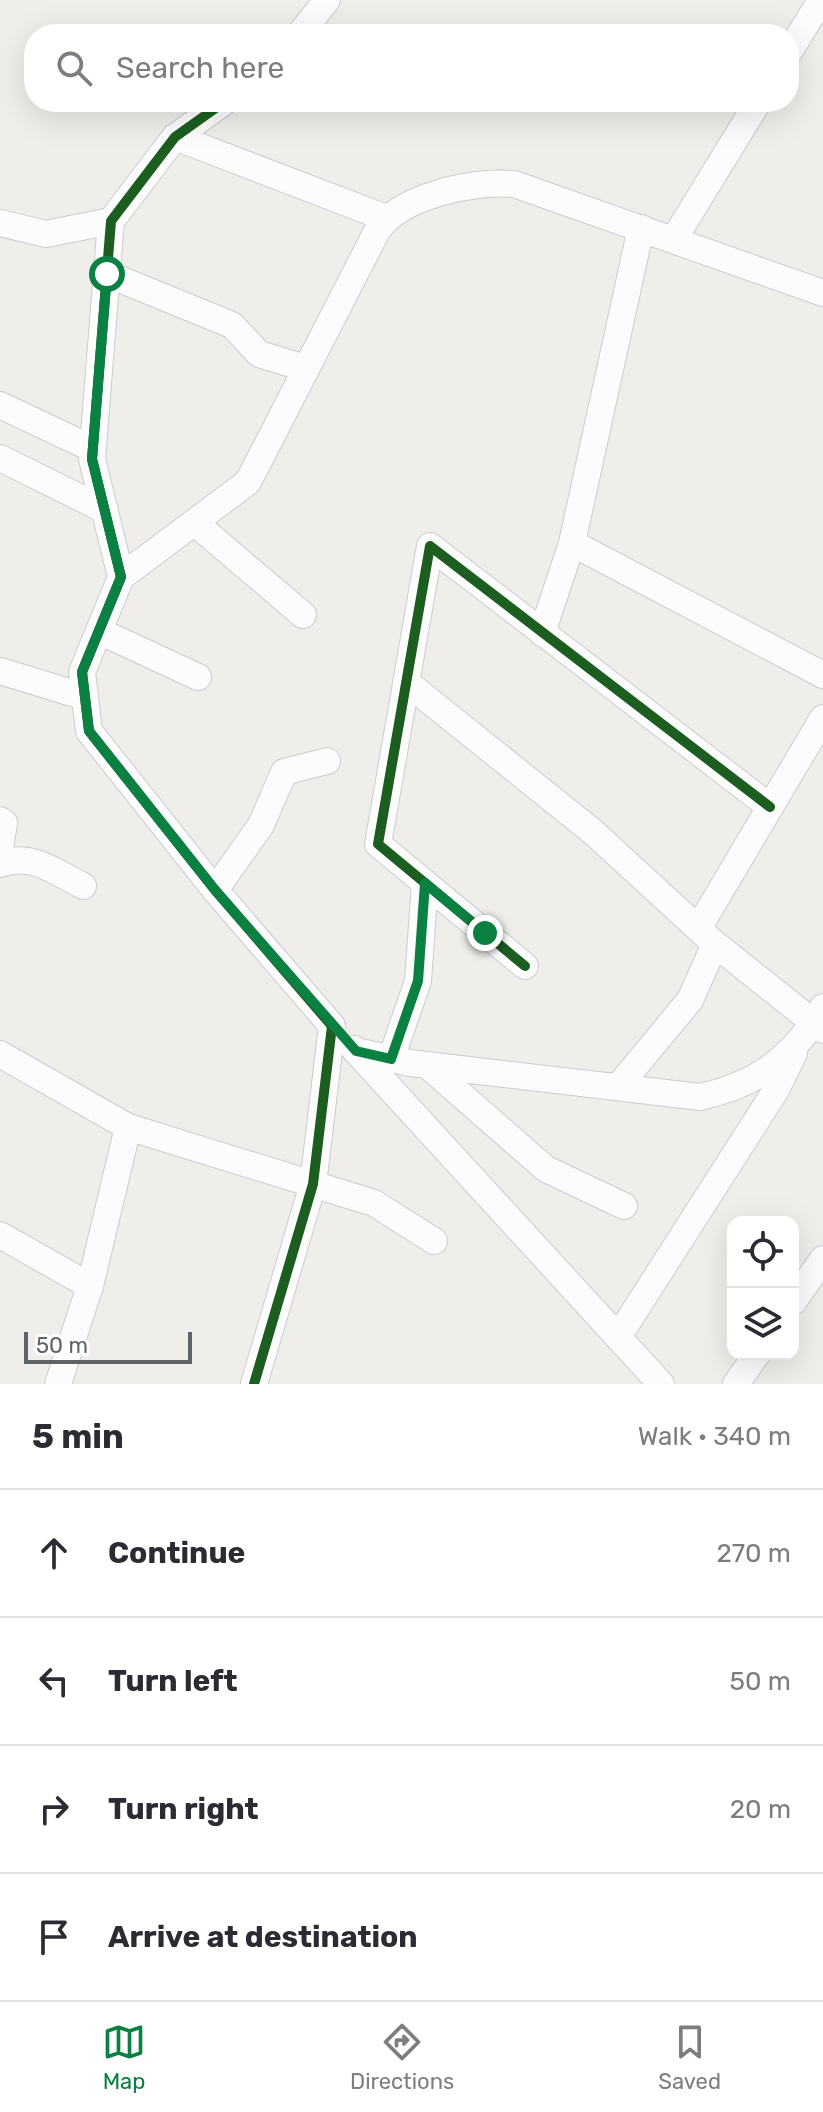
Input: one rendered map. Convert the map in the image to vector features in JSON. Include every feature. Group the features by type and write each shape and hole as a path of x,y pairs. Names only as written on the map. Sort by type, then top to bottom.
{"street":[{"path":"308,24 327,0"},
{"path":"814,31 821,0"},
{"path":"121,577 92,459 111,221 175,137 210,112"},
{"path":"674,239 752,112"},
{"path":"175,137 386,218"},
{"path":"661,1384 332,1026 215,890 89,731 82,672 121,577 248,482 386,218 398,209 490,182 514,184 823,293"},
{"path":"0,223 46,234 111,221"},
{"path":"542,633 572,543 641,228"},
{"path":"107,274 232,325 259,354 305,368"},
{"path":"0,405 93,449"},
{"path":"0,458 105,510"},
{"path":"195,523 303,615"},
{"path":"572,543 823,675"},
{"path":"525,966 378,844 430,546 770,807"},
{"path":"99,631 198,677"},
{"path":"0,671 85,697"},
{"path":"356,1051 427,1065 700,1097 743,1086 797,1046 820,1020 707,935 593,832 406,682"},
{"path":"618,1087 690,1000 707,935 770,807 823,718"},
{"path":"215,890 261,825 284,772 327,761"},
{"path":"0,820 4,823 0,849"},
{"path":"0,864 14,859 28,859 83,886"},
{"path":"391,1059 418,981 425,883"},
{"path":"254,1384 313,1184 332,1026"},
{"path":"618,1337 776,1090 797,1046"},
{"path":"0,1054 128,1127 374,1203 434,1241"},
{"path":"427,1065 546,1169 624,1206"},
{"path":"58,1384 90,1286 128,1127"},
{"path":"0,1235 90,1286"},
{"path":"799,1293 823,1259"},
{"path":"736,1384 753,1360"}],"cycle path":[{"path":"210,112 175,137 111,221 92,459 121,577 82,672 89,731 215,890 332,1026 313,1184 254,1384"},
{"path":"525,966 378,844 430,546 770,807"}],"route":[{"path":"107,274 92,459 121,577 82,672 89,731 215,890 356,1051 391,1059 418,981 425,883 485,933"}]}
